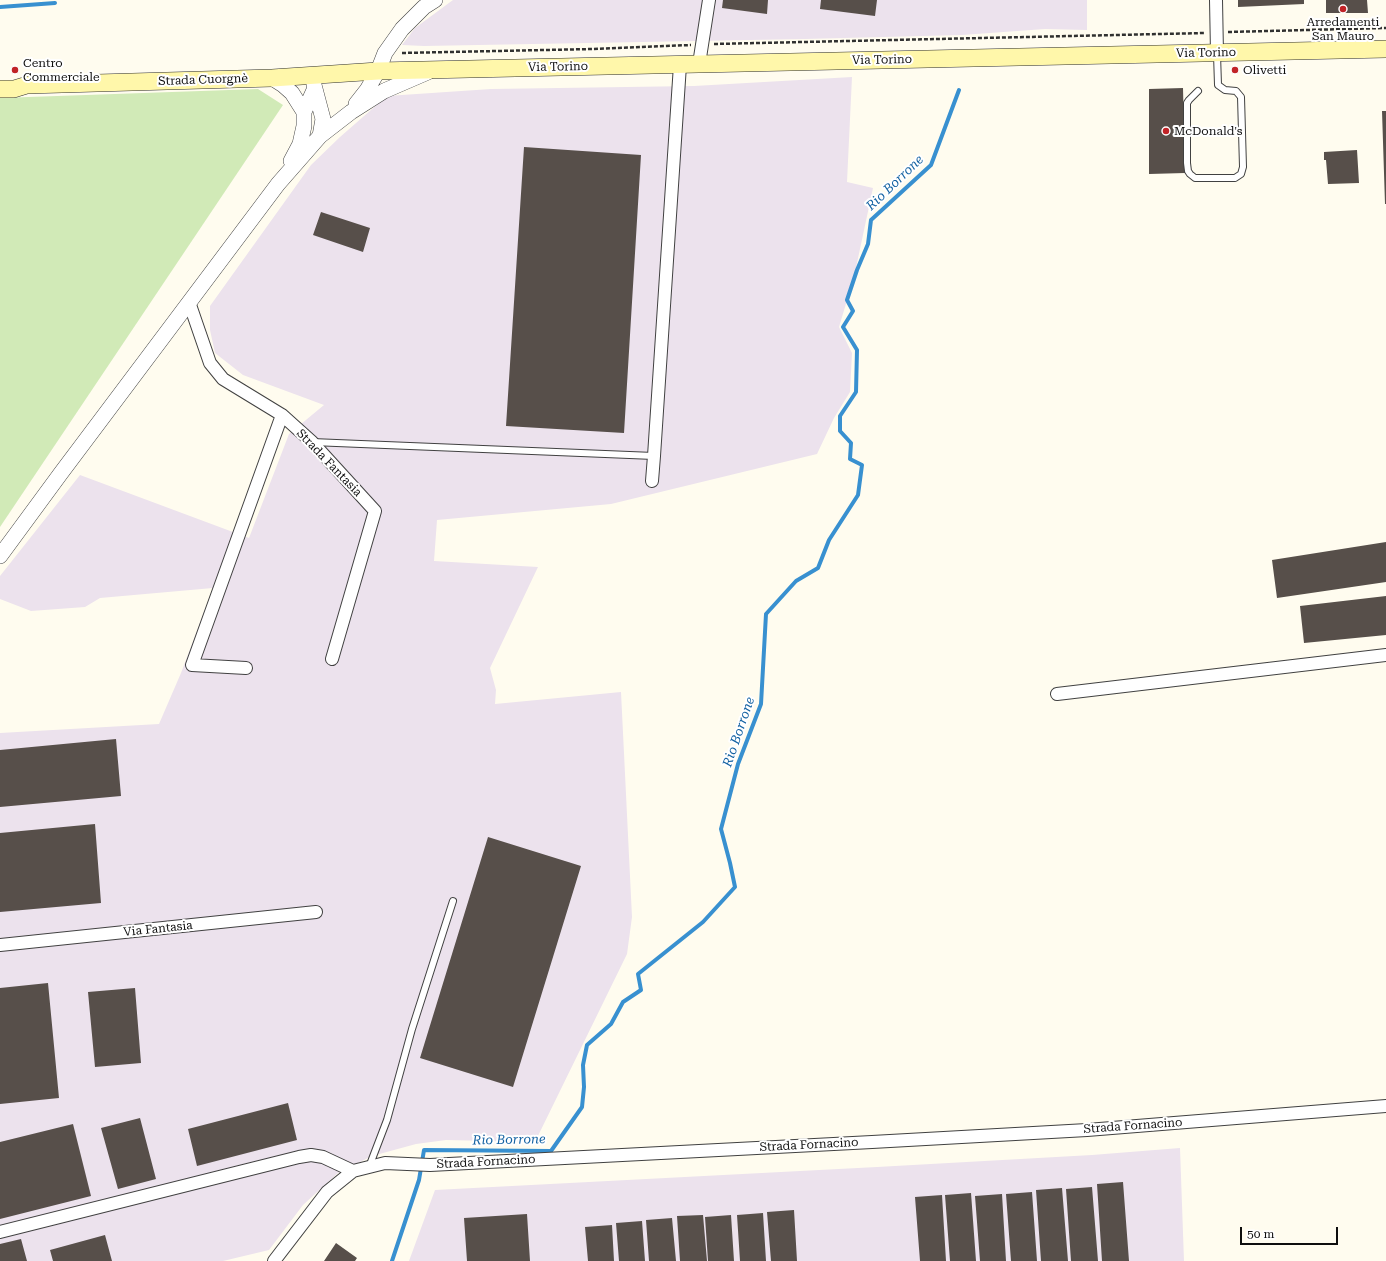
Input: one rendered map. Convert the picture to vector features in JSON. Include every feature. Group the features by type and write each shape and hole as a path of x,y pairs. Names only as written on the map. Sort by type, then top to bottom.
{"main road":[{"name":"Via Torino","path":"378,71 1386,49"},
{"name":"Strada Cuorgnè","path":"0,89 14,89 27,85 272,78 314,82 378,71"},
{"name":"Strada Cuorgnè","path":"0,80 14,81 27,85"}],"street":[{"path":"351,112 367,90 378,71 385,53 402,29 424,6 435,0"},
{"path":"699,64 709,0"},
{"path":"1216,0 1217,52"},
{"path":"652,481 680,64"},
{"path":"0,556 278,184 320,136 351,112 384,91 432,70"},
{"path":"272,78 283,84 292,93 304,112"},
{"path":"314,82 323,119 320,136"},
{"path":"278,184 300,144 304,126 304,112 314,82"},
{"name":"Strada Fantasia","path":"190,302 210,363 223,379 282,415 312,442 375,511 332,659"},
{"path":"246,668 192,665 282,415"},
{"path":"1057,694 1386,655"},
{"name":"Via Fantasia","path":"0,945 316,912"},
{"name":"Strada Fornacino","path":"274,1261 327,1192 353,1171 385,1163 430,1165 880,1142 1079,1130 1386,1106"},
{"path":"0,1232 299,1156 311,1155 322,1157 353,1171"}],"lane":[{"path":"1198,91 1188,100 1187,103 1188,171 1195,178 1236,178 1241,174 1243,167 1241,97 1236,90 1225,90 1218,86 1217,52"},
{"path":"312,442 654,456"},
{"path":"369,1167 387,1120 415,1021 453,901"}],"path":[{"path":"385,53 1386,28"}],"shaded area":[{"path":"453,0 1087,0 1087,30 1045,29 962,35 805,39 424,46 402,45 415,28"},
{"path":"852,77 847,182 873,188 854,277 839,327 852,353 850,392 834,418 817,454 611,504 437,520 434,561 538,567 490,668 496,690 495,704 621,692 632,917 627,954 535,1142 446,1140 416,1144 372,1156 338,1173 303,1205 269,1250 223,1261 0,1261 0,733 159,724 181,673 213,588 100,598 85,607 31,611 0,599 0,576 80,475 249,538 289,434 324,405 243,375 215,353 210,330 210,306 311,165 340,137 387,96 491,89 694,86"},
{"path":"1180,1148 1184,1261 409,1261 435,1190 1092,1155"}],"green space":[{"path":"258,89 283,105 0,527 0,98"}],"building":[{"path":"723,0 768,0 767,14 722,8"},
{"path":"821,0 877,0 875,16 820,9"},
{"path":"1238,0 1304,0 1304,4 1238,7"},
{"path":"1326,0 1367,0 1368,13 1326,13"},
{"name":"McDonald's","path":"1183,88 1185,173 1149,174 1149,89"},
{"path":"1382,111 1386,111 1386,204 1385,204"},
{"path":"524,147 641,155 624,433 506,426"},
{"path":"1357,150 1359,183 1328,184 1324,152"},
{"path":"321,212 370,228 363,252 313,235"},
{"path":"1386,542 1386,582 1277,598 1272,560"},
{"path":"1386,596 1386,635 1304,643 1300,606"},
{"path":"116,739 121,796 0,807 0,750"},
{"path":"95,824 101,903 0,912 0,833"},
{"path":"488,837 581,866 513,1087 420,1058"},
{"path":"48,983 59,1098 0,1104 0,988"},
{"path":"135,988 141,1063 95,1067 88,992"},
{"path":"288,1103 297,1140 197,1166 188,1129"},
{"path":"140,1118 156,1179 118,1189 101,1128"},
{"path":"73,1124 91,1196 0,1219 0,1142"},
{"path":"1123,1182 1129,1261 1102,1261 1097,1184"},
{"path":"1092,1187 1098,1261 1071,1261 1066,1189"},
{"path":"1062,1188 1068,1261 1041,1261 1036,1190"},
{"path":"1032,1192 1037,1261 1011,1261 1006,1194"},
{"path":"971,1193 976,1261 950,1261 945,1195"},
{"path":"1002,1194 1006,1261 980,1261 975,1196"},
{"path":"942,1195 946,1261 920,1261 915,1197"},
{"path":"794,1210 797,1261 771,1261 767,1212"},
{"path":"763,1213 766,1261 740,1261 737,1215"},
{"path":"527,1214 530,1261 467,1261 464,1218"},
{"path":"703,1215 707,1261 680,1261 677,1216"},
{"path":"731,1215 734,1261 708,1261 705,1217"},
{"path":"672,1218 676,1261 649,1261 646,1220"},
{"path":"642,1221 645,1261 619,1261 616,1223"},
{"path":"612,1225 614,1261 588,1261 585,1227"},
{"path":"105,1235 112,1261 53,1261 50,1250"},
{"path":"21,1239 27,1261 0,1261 0,1244"},
{"path":"336,1243 357,1258 355,1261 324,1261"}],"waterway":[{"path":"0,7 55,3"},
{"name":"Rio Borrone","path":"392,1261 419,1180 424,1150 551,1151 582,1107 584,1087 583,1065 587,1045 611,1024 623,1002 641,990 638,974 703,922 735,887 721,829 738,764 761,704 766,614 796,581 818,568 829,540 858,495 862,465 850,459 851,443 840,431 840,416 856,392 857,350 843,327 853,311 847,300 868,244 871,220 931,165 959,90"}],"place":[{"name":"Arredamenti San Mauro","path":"1343,9"},
{"name":"Centro Commerciale","path":"15,70"},
{"name":"Olivetti","path":"1235,70"},
{"name":"McDonald's","path":"1166,131"}]}
